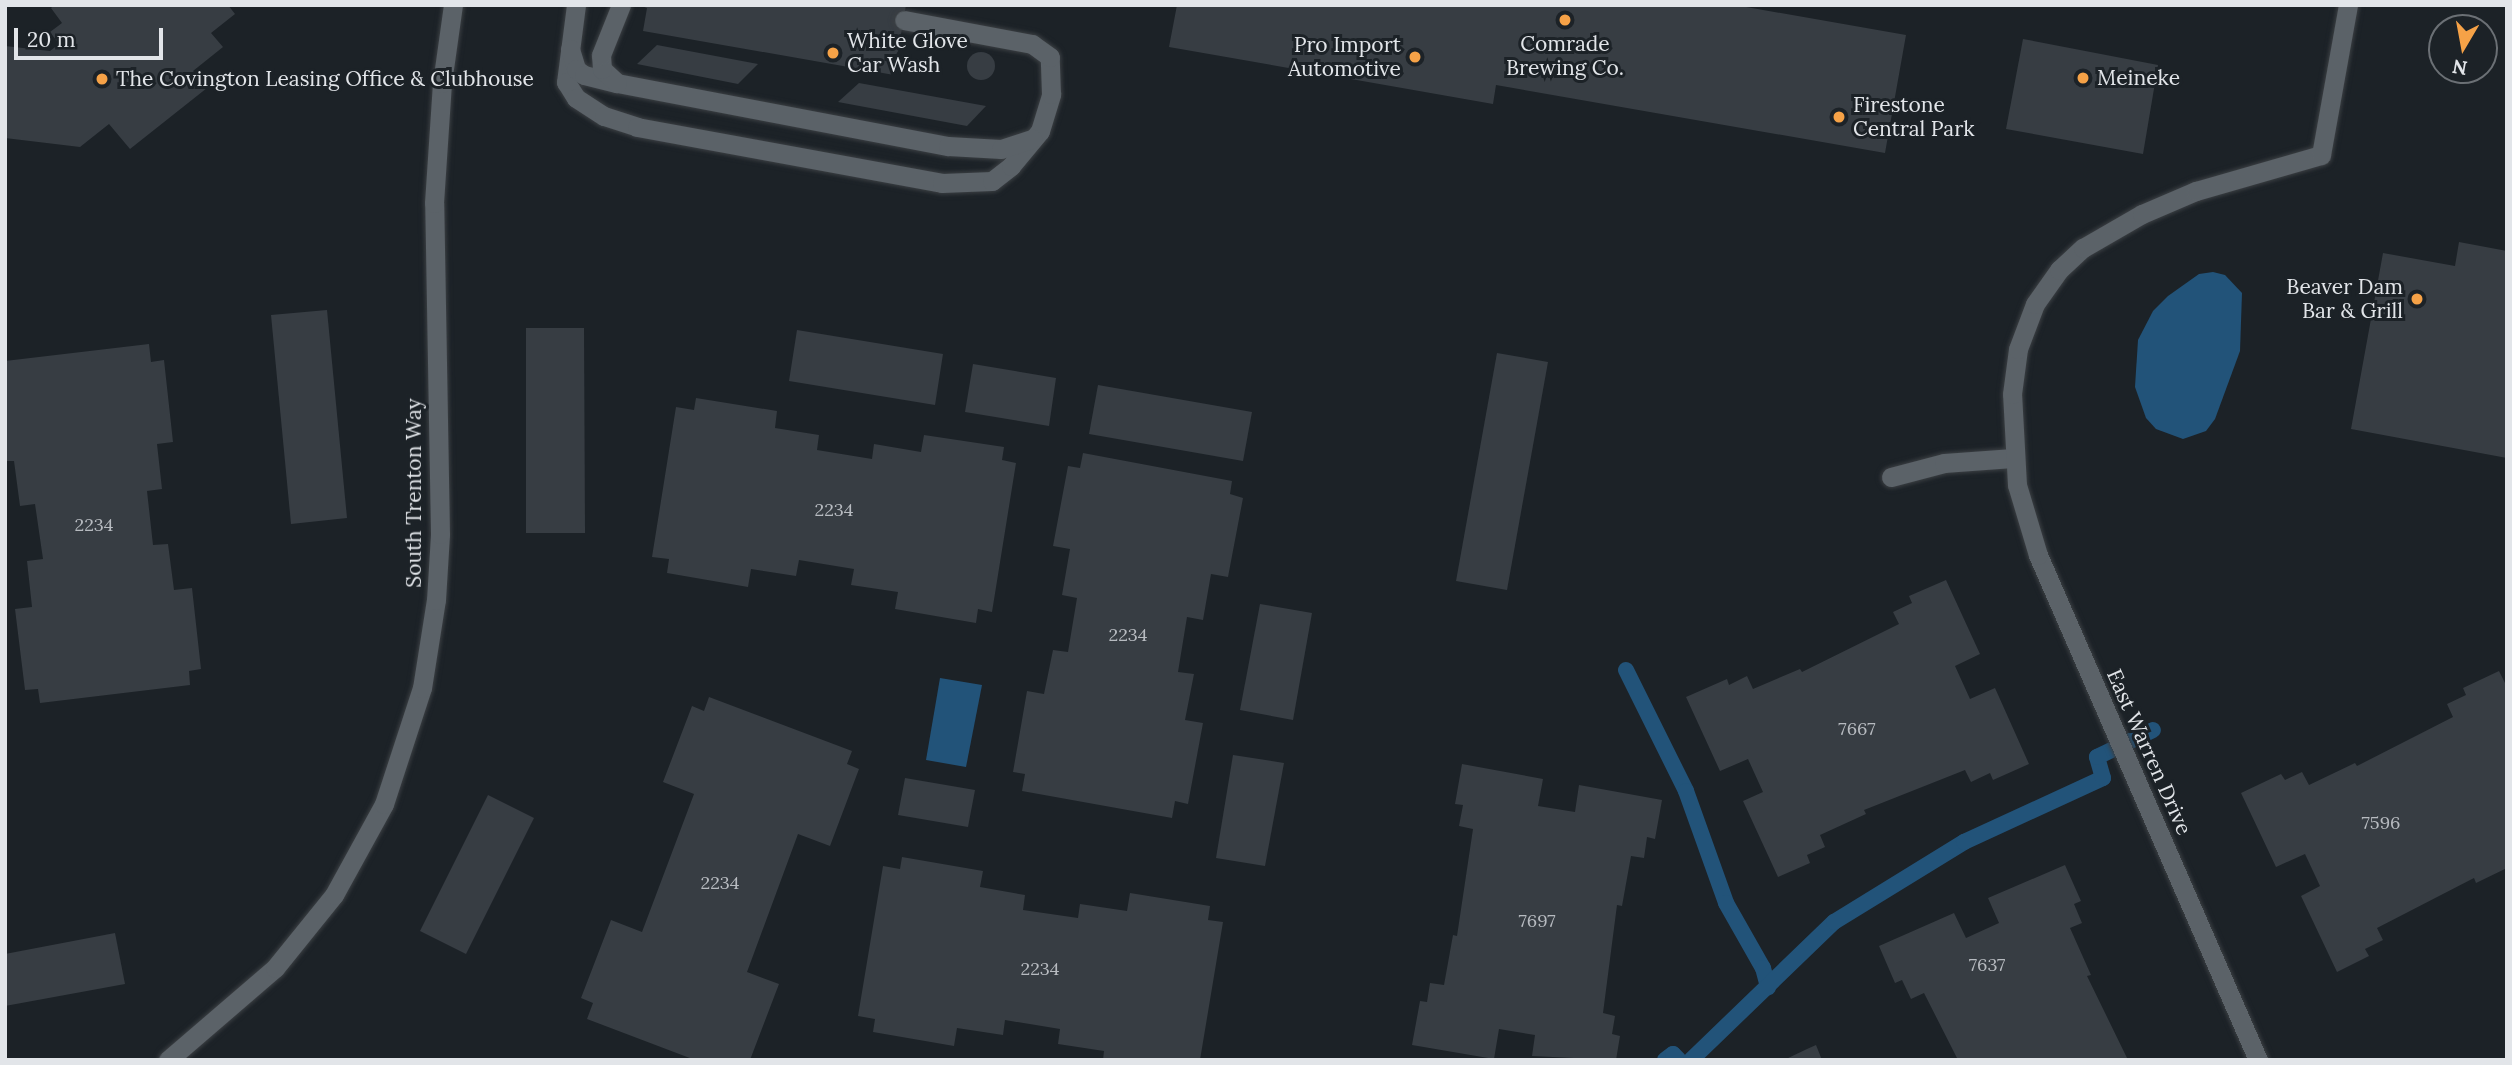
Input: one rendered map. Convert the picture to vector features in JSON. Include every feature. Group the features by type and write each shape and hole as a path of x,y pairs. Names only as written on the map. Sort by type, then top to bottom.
{"street":[{"name":"South Trenton Way","path":"168,1060 275,968 334,895 384,804 422,688 436,600 440,534 434,203 442,83 453,5"},
{"path":"576,5 566,82 570,91 604,116 638,127 942,183 982,183 1011,166 1040,131 1053,80 1052,62 1044,50 904,20"},
{"path":"617,83 602,69 601,55 621,5"},
{"name":"East Warren Drive","path":"2258,1060 2023,515 2013,458 2012,394 2018,349 2026,321 2046,284 2083,248 2142,214 2196,191 2321,155 2348,5"},
{"path":"570,45 576,69 584,75 948,146 1001,149 1023,145 1040,131"},
{"path":"1891,477 1944,463 2013,458"}],"water":[{"path":"2213,272 2225,275 2242,293 2240,351 2215,419 2206,431 2183,439 2156,429 2146,418 2135,387 2138,340 2153,311 2168,296 2199,274"},
{"path":"940,678 982,685 966,767 926,760"}],"building":[{"name":"The Covington Leasing Office & Clubhouse","path":"54,5 228,5 235,14 211,33 223,47 193,71 207,88 130,149 109,124 80,147 5,138 5,46 50,51 59,44 50,32 62,23 51,8"},
{"name":"White Glove Car Wash","path":"639,5 906,5 894,75 643,31 647,8"},
{"path":"1177,5 1735,5 1906,35 1885,153 1496,85 1493,104 1169,47"},
{"path":"2023,39 2158,65 2143,154 2006,129"},
{"path":"657,45 758,64 738,84 637,64"},
{"path":"981,52 991,56 995,66 991,76 981,80 971,76 967,66 971,56"},
{"path":"859,83 986,106 967,126 838,102"},
{"path":"2459,242 2507,251 2507,458 2351,429 2383,253 2455,266"},
{"path":"327,310 347,518 291,524 271,315"},
{"path":"526,328 584,328 585,533 526,533"},
{"path":"797,330 943,354 935,405 789,381"},
{"path":"149,344 151,362 164,360 173,442 157,444 162,489 147,491 153,545 168,544 174,590 192,588 201,669 189,671 190,685 40,703 38,689 25,690 15,609 32,607 27,561 43,559 35,504 20,506 14,461 5,461 5,361"},
{"path":"1497,353 1548,362 1507,590 1456,581"},
{"path":"973,364 1056,378 1049,426 965,412"},
{"path":"1098,385 1252,412 1243,461 1089,434"},
{"path":"696,398 777,411 775,428 819,435 817,450 872,459 874,444 921,452 924,435 1004,447 1002,460 1016,463 992,612 978,609 976,623 895,609 898,592 851,585 854,569 799,560 796,576 751,569 748,587 667,573 669,559 652,557 676,407 694,410"},
{"path":"1083,453 1232,481 1230,494 1243,498 1228,577 1211,574 1203,620 1187,617 1178,672 1194,674 1185,720 1203,723 1188,804 1175,801 1172,818 1022,791 1025,774 1013,772 1027,691 1044,694 1053,650 1068,652 1077,598 1062,595 1070,549 1053,546 1068,466 1080,468"},
{"path":"1946,580 1980,654 1955,666 1970,699 1995,688 2029,764 1993,780 1990,773 1971,782 1965,770 1864,810 1866,814 1820,835 1825,847 1807,855 1810,863 1778,877 1743,801 1763,792 1748,759 1720,771 1686,697 1727,679 1729,685 1747,676 1753,689 1800,669 1802,672 1899,624 1893,612 1912,603 1909,596"},
{"path":"1260,604 1312,613 1293,720 1240,710"},
{"path":"2499,671 2507,687 2507,868 2476,883 2474,878 2377,928 2383,940 2365,949 2369,956 2337,972 2301,896 2320,886 2305,854 2276,867 2241,793 2281,774 2285,780 2302,772 2309,785 2355,763 2357,766 2453,717 2447,704 2466,695 2463,688"},
{"path":"709,697 852,751 847,764 859,769 830,846 798,834 747,972 779,984 750,1060 695,1060 587,1019 593,1003 581,998 611,920 642,932 694,794 663,782 692,706 704,711"},
{"path":"1233,755 1284,763 1265,866 1216,858"},
{"path":"1462,764 1543,779 1538,806 1575,812 1579,785 1662,800 1655,839 1647,837 1644,858 1631,856 1622,906 1617,905 1603,1013 1615,1016 1612,1034 1620,1036 1616,1060 1532,1056 1535,1035 1499,1029 1494,1059 1412,1045 1420,1001 1427,1002 1430,983 1444,985 1453,935 1457,936 1473,829 1459,826 1463,805 1455,804"},
{"path":"905,778 975,790 968,827 898,815"},
{"path":"488,795 534,818 466,954 420,931"},
{"path":"902,857 983,871 980,887 1025,895 1023,910 1078,918 1080,904 1127,911 1130,893 1210,906 1208,920 1223,922 1200,1060 1103,1060 1104,1051 1058,1044 1060,1029 1005,1020 1003,1035 957,1028 954,1046 873,1032 875,1019 858,1016 883,866 900,869"},
{"path":"2065,865 2081,901 2074,904 2082,923 2070,928 2091,975 2087,976 2128,1060 1958,1060 1924,993 1911,999 1902,980 1895,983 1879,946 1954,913 1966,938 1999,923 1988,898"},
{"path":"115,933 125,984 5,1006 5,954"},
{"path":"1816,1045 1822,1060 1784,1060 1807,1049"}],"waterway":[{"path":"1626,670 1686,791 1726,903 1763,968 1768,987"},
{"path":"1691,1060 1834,922 1964,842 2103,778 2097,757 2153,730"},
{"path":"1665,1060 1673,1054 1679,1060"}],"place":[{"name":"Comrade Brewing Co.","path":"1565,20"},
{"name":"White Glove Car Wash","path":"833,53"},
{"name":"Pro Import Automotive","path":"1415,57"},
{"name":"Meineke","path":"2083,78"},
{"name":"The Covington Leasing Office & Clubhouse","path":"102,79"},
{"name":"Firestone Central Park","path":"1839,117"},
{"name":"Beaver Dam Bar & Grill","path":"2417,299"}]}
